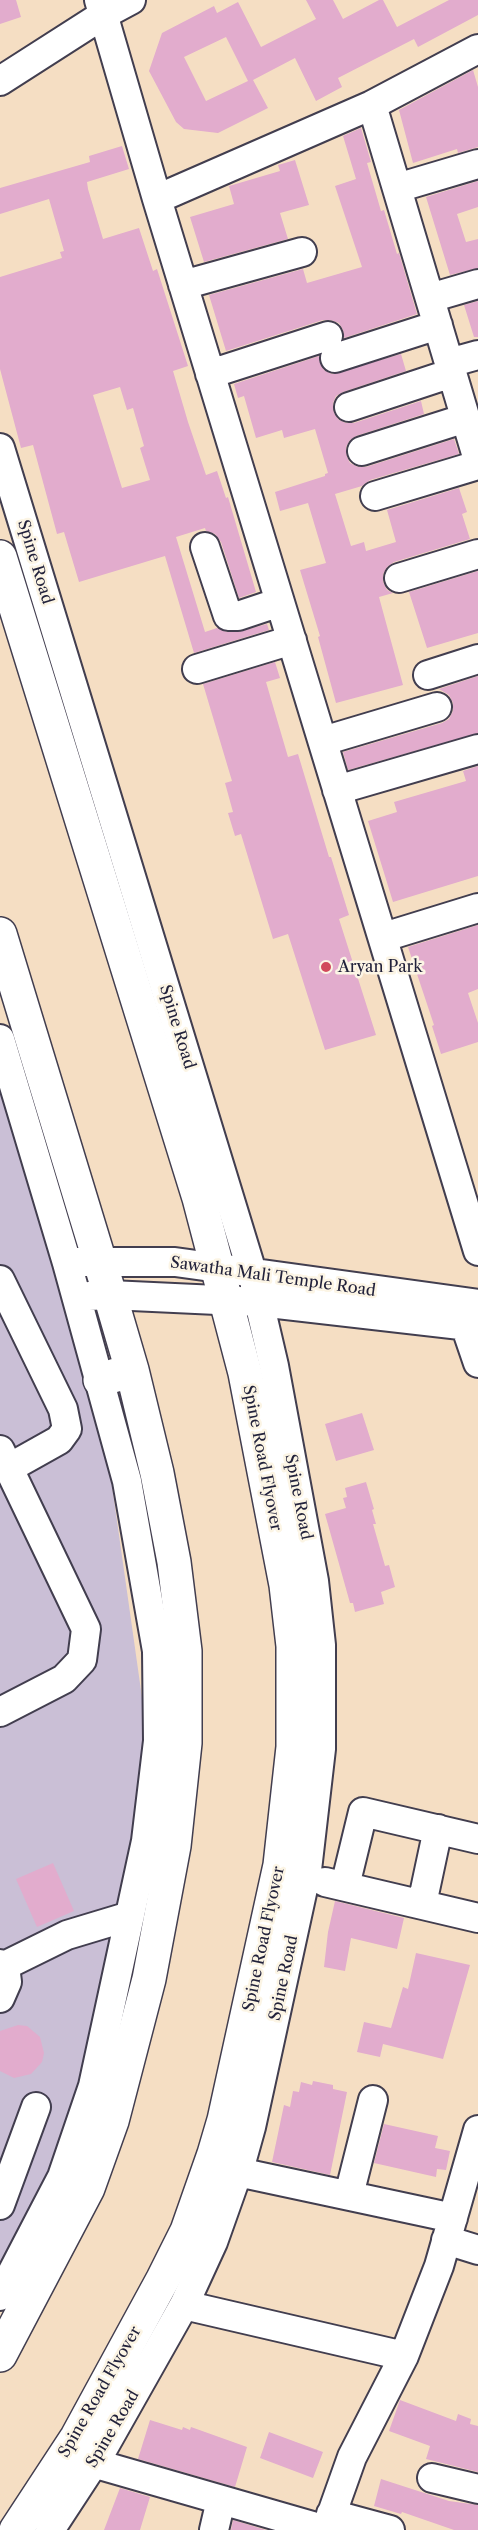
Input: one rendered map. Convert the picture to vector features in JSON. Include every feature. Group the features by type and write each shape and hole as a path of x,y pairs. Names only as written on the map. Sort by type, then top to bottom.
{"main road":[{"name":"Spine Road","path":"0,557 200,1198 226,1300"},
{"path":"0,934 132,1370 157,1473 174,1562 185,1651 185,1743 174,1846 148,1979 120,2093 88,2188 0,2355"},
{"name":"Spine Road Flyover","path":"16,2530 77,2437 187,2231 224,2120 280,1865 293,1748 293,1646 286,1584 267,1483 245,1373 226,1300"},
{"path":"100,1380 132,1370"}],"street":[{"path":"0,81 101,7 131,0"},
{"path":"101,7 183,285 384,937 478,1251"},
{"path":"157,199 372,105 478,49"},
{"path":"372,105 478,462 375,496"},
{"path":"397,188 478,164"},
{"path":"183,285 302,252"},
{"path":"430,298 478,284"},
{"path":"210,374 438,325"},
{"path":"349,407 451,368 478,355"},
{"path":"362,452 466,418"},
{"name":"Spine Road","path":"0,448 252,1272 260,1302 314,1581 321,1645 321,1749 306,1877 251,2127 238,2172 213,2242 184,2305 107,2443 50,2530"},
{"path":"205,547 228,616 238,616 280,602"},
{"path":"399,578 478,554"},
{"path":"197,669 292,640"},
{"path":"428,675 478,659"},
{"path":"322,741 437,707"},
{"path":"338,790 478,750"},
{"path":"384,937 478,908"},
{"path":"0,1039 67,1263 127,1481 157,1651 158,1741 146,1841 85,2112 62,2177 0,2296"},
{"name":"Sawatha Mali Temple Road","path":"67,1263 175,1262 252,1272 305,1281 474,1319"},
{"path":"0,1280 63,1409 67,1429 59,1440 4,1459 86,1629 82,1660 64,1679 0,1712"},
{"name":"Sawatha Mali Temple Road","path":"76,1297 110,1295 226,1300 474,1319"},
{"path":"474,1319 478,1363"},
{"path":"345,1886 363,1812 478,1839"},
{"path":"422,1904 438,1829"},
{"path":"306,1877 478,1918"},
{"path":"0,1998 7,1982 1,1965 67,1935 130,1916"},
{"path":"349,2195 373,2100"},
{"path":"0,2205 36,2107"},
{"path":"328,2524 352,2457 404,2356 450,2229 478,2130"},
{"path":"238,2172 349,2195 450,2229 478,2250"},
{"path":"184,2305 404,2356"},
{"path":"93,2463 221,2500 328,2524 390,2530"},
{"path":"432,2478 478,2489"},
{"path":"214,2530 221,2500"}],"shaded area":[{"path":"0,1085 102,1415 150,1754 90,2110 0,2273"}],"building":[{"path":"0,0 16,0 21,17 0,24"},
{"path":"306,0 333,0 343,19 383,0 397,27 449,0 478,0 478,15 418,47 414,39 338,78 342,87 316,101 295,58 253,80 268,108 218,133 184,129 176,122 149,71 162,33 214,6 217,13 238,2 261,47 316,19","holes":["226,37 248,81 206,101 184,57"]},
{"path":"473,70 478,87 478,147 458,153 457,149 413,163 399,110"},
{"path":"361,128 371,162 367,163 381,211 384,210 417,314 344,338 339,323 323,320 226,351 209,295 303,269 307,283 362,267 335,186 356,179 343,136"},
{"path":"122,146 129,169 87,182 103,239 139,228 153,271 157,269 188,366 173,371 188,422 206,475 217,471 226,498 228,497 256,592 239,598 221,542 215,534 206,531 205,528 176,537 205,632 217,628 227,632 238,632 267,624 269,630 194,653 165,556 79,582 64,532 57,534 33,445 21,448 0,369 0,277 62,258 60,252 64,251 49,199 0,214 0,188 90,162 89,156","holes":["120,387 127,410 133,408 144,446 140,448 150,480 122,488 93,395"]},
{"path":"295,160 309,205 280,213 288,239 204,262 190,217 234,204 229,186 280,171 278,165"},
{"path":"478,181 478,207 457,214 466,242 478,239 478,268 450,275 426,197"},
{"path":"478,301 478,337 474,337 464,305"},
{"path":"401,354 406,371 336,396 333,403 334,413 339,420 354,423 421,401 424,414 356,436 346,447 350,463 358,467 366,467 454,439 459,454 370,480 362,486 335,494 351,546 364,542 366,551 396,542 387,510 459,488 467,512 462,514 470,539 394,562 387,567 383,574 383,582 387,590 393,593 379,597 403,685 336,703 318,637 320,636 300,570 326,563 308,503 280,511 275,492 325,476 328,473 315,429 284,438 282,430 256,438 244,396 238,398 234,384 319,356 324,370 332,374"},
{"path":"478,571 478,633 427,648 409,592"},
{"path":"275,662 280,678 266,682 288,757 298,754 329,857 331,857 349,915 339,919 376,1035 325,1050 288,934 273,939 241,834 235,836 228,813 233,812 225,783 232,781 203,684"},
{"path":"478,676 478,733 348,770 343,752 449,719 453,711 453,703 449,695 439,689"},
{"path":"478,766 478,876 393,902 368,821 397,812 394,802 466,781 463,771"},
{"path":"478,925 478,989 468,993 478,1023 478,1042 441,1054 432,1026 434,1025 408,947"},
{"path":"362,1413 374,1450 336,1461 325,1424"},
{"path":"366,1482 374,1509 372,1510 376,1524 373,1524 385,1566 389,1565 395,1587 381,1592 384,1604 355,1612 353,1603 350,1603 325,1514 346,1508 343,1498 347,1497 345,1488"},
{"path":"53,1863 74,1911 37,1927 16,1879"},
{"path":"335,1901 404,1918 397,1949 351,1938 345,1971 324,1967 328,1932"},
{"path":"416,1953 470,1965 443,2059 383,2044 380,2057 357,2052 364,2022 391,2028 403,1987 408,1989"},
{"path":"18,2025 27,2026 40,2037 44,2053 42,2062 31,2074 14,2078 0,2071 0,2031"},
{"path":"313,2081 333,2085 333,2089 347,2092 330,2175 272,2162 284,2105 290,2107 293,2091 299,2092 301,2082 312,2085"},
{"path":"384,2124 438,2136 435,2148 450,2151 446,2170 437,2169 436,2177 374,2163"},
{"path":"400,2400 456,2421 458,2414 471,2419 470,2424 478,2426 478,2472 426,2459 430,2446 389,2431"},
{"path":"150,2420 182,2430 183,2427 190,2430 191,2427 247,2447 235,2487 138,2459"},
{"path":"269,2432 323,2452 313,2478 260,2458"},
{"path":"381,2479 449,2501 478,2505 478,2530 454,2530 402,2512 401,2514 374,2506"},
{"path":"120,2488 150,2497 140,2530 104,2530"},
{"path":"233,2520 266,2530 231,2530"}],"place":[{"name":"Aryan Park","path":"326,967"}]}
